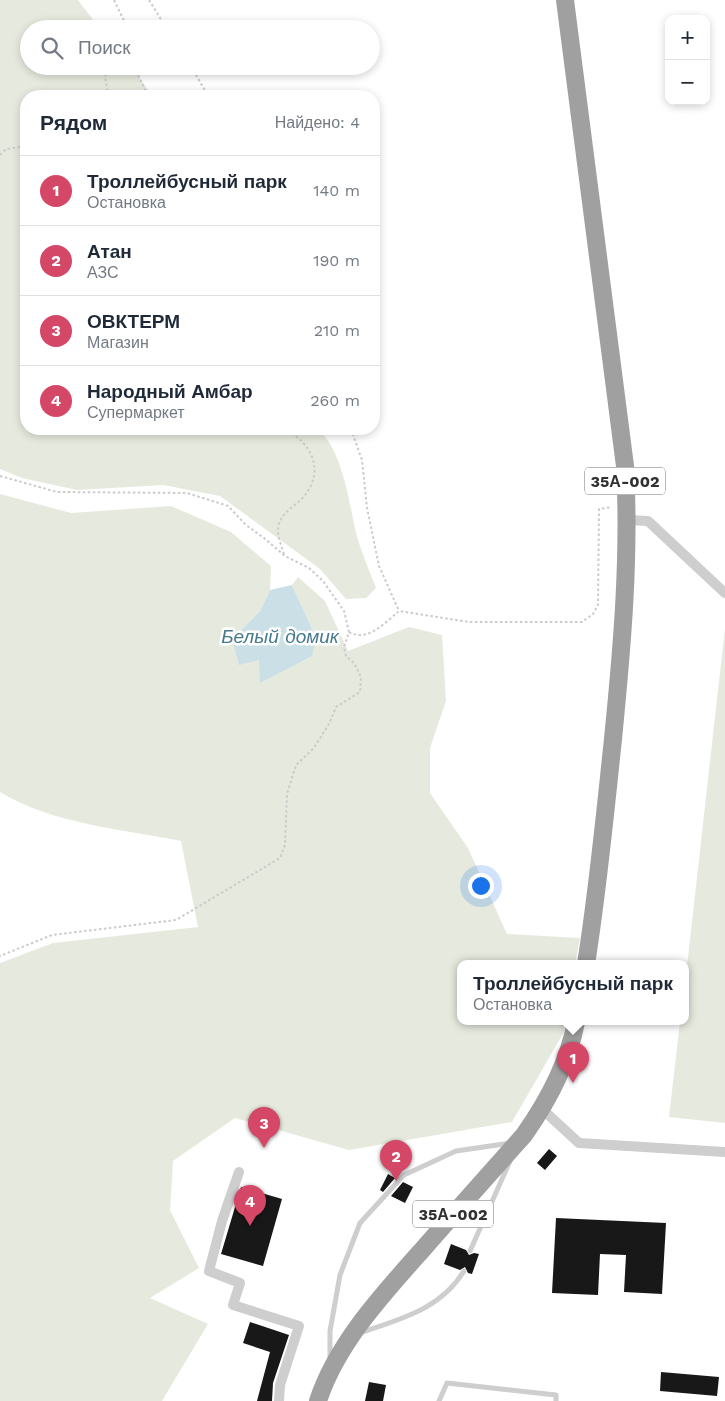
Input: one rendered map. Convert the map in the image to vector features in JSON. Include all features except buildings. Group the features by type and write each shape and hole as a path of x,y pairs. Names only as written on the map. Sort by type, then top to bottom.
{"highway":[{"name":"35А-002","path":"565,0 625,466 627,512 624,627 599,881 587,960"},
{"name":"35А-002","path":"318,1401 330,1372 352,1336 391,1285 517,1143 542,1109 564,1065 575,1025"}],"street":[{"path":"627,512 648,521 725,593"},
{"path":"542,1109 578,1143 725,1152"},
{"path":"239,1172 222,1221 209,1271 240,1283 233,1305 299,1326 280,1385 278,1401"}],"lane":[{"path":"470,1251 517,1143"},
{"path":"330,1372 330,1331 340,1275 360,1223 404,1175 456,1151 517,1143"},
{"path":"352,1336 426,1309 456,1284 464,1271"},
{"path":"439,1401 447,1383 556,1395 556,1401"}],"path":[{"path":"114,0 124,20"},
{"path":"149,0 162,20"},
{"path":"106,75 107,90"},
{"path":"138,75 145,90"},
{"path":"196,75 205,90"},
{"path":"0,155 6,149 20,147"},
{"path":"285,556 277,531 285,512 304,497 314,480 316,465 308,447 293,435"},
{"path":"353,435 362,460 367,508 379,566 400,612"},
{"path":"0,476 57,492 187,493 228,506 246,526 285,556 309,568 323,581 344,611 349,632 344,647 346,656 354,663 361,676 360,692 336,707 329,724 313,749 296,765 286,794 285,845 280,858 176,920 52,935 0,956"},
{"path":"349,632 356,637 365,636 400,612 469,622 582,622 592,614 598,605 599,509 627,512"}],"shaded area":[{"path":"0,0 78,0 93,20 20,20 20,75 137,75 148,90 20,90 20,435 323,435 339,463 358,540 376,588 366,598 346,599 320,569 220,496 163,485 77,490 22,478 0,469"},
{"path":"0,494 71,513 171,506 231,532 271,566 270,590 260,611 232,639 316,639 292,585 298,577 325,601 348,651 409,627 442,635 446,701 430,748 430,793 468,848 507,934 580,938 576,960 457,960 457,1025 565,1025 564,1032 512,1122 349,1150 235,1118 173,1161 170,1210 199,1268 150,1298 208,1324 162,1401 0,1401 0,963 53,943 198,927 181,841 111,829 65,818 21,803 0,792"},
{"path":"725,628 725,1123 669,1117 680,1025 689,1025 688,960"}],"water":[{"name":"Белый домик","path":"292,585 316,638 312,656 260,683 259,660 239,665 232,639 260,611 270,590"}],"place":[{"name":"Троллейбусный парк","path":"573,1083"},
{"name":"ОВКТЕРМ","path":"264,1148"},
{"name":"Атан","path":"396,1181"},
{"name":"Народный Амбар","path":"250,1226"}]}
